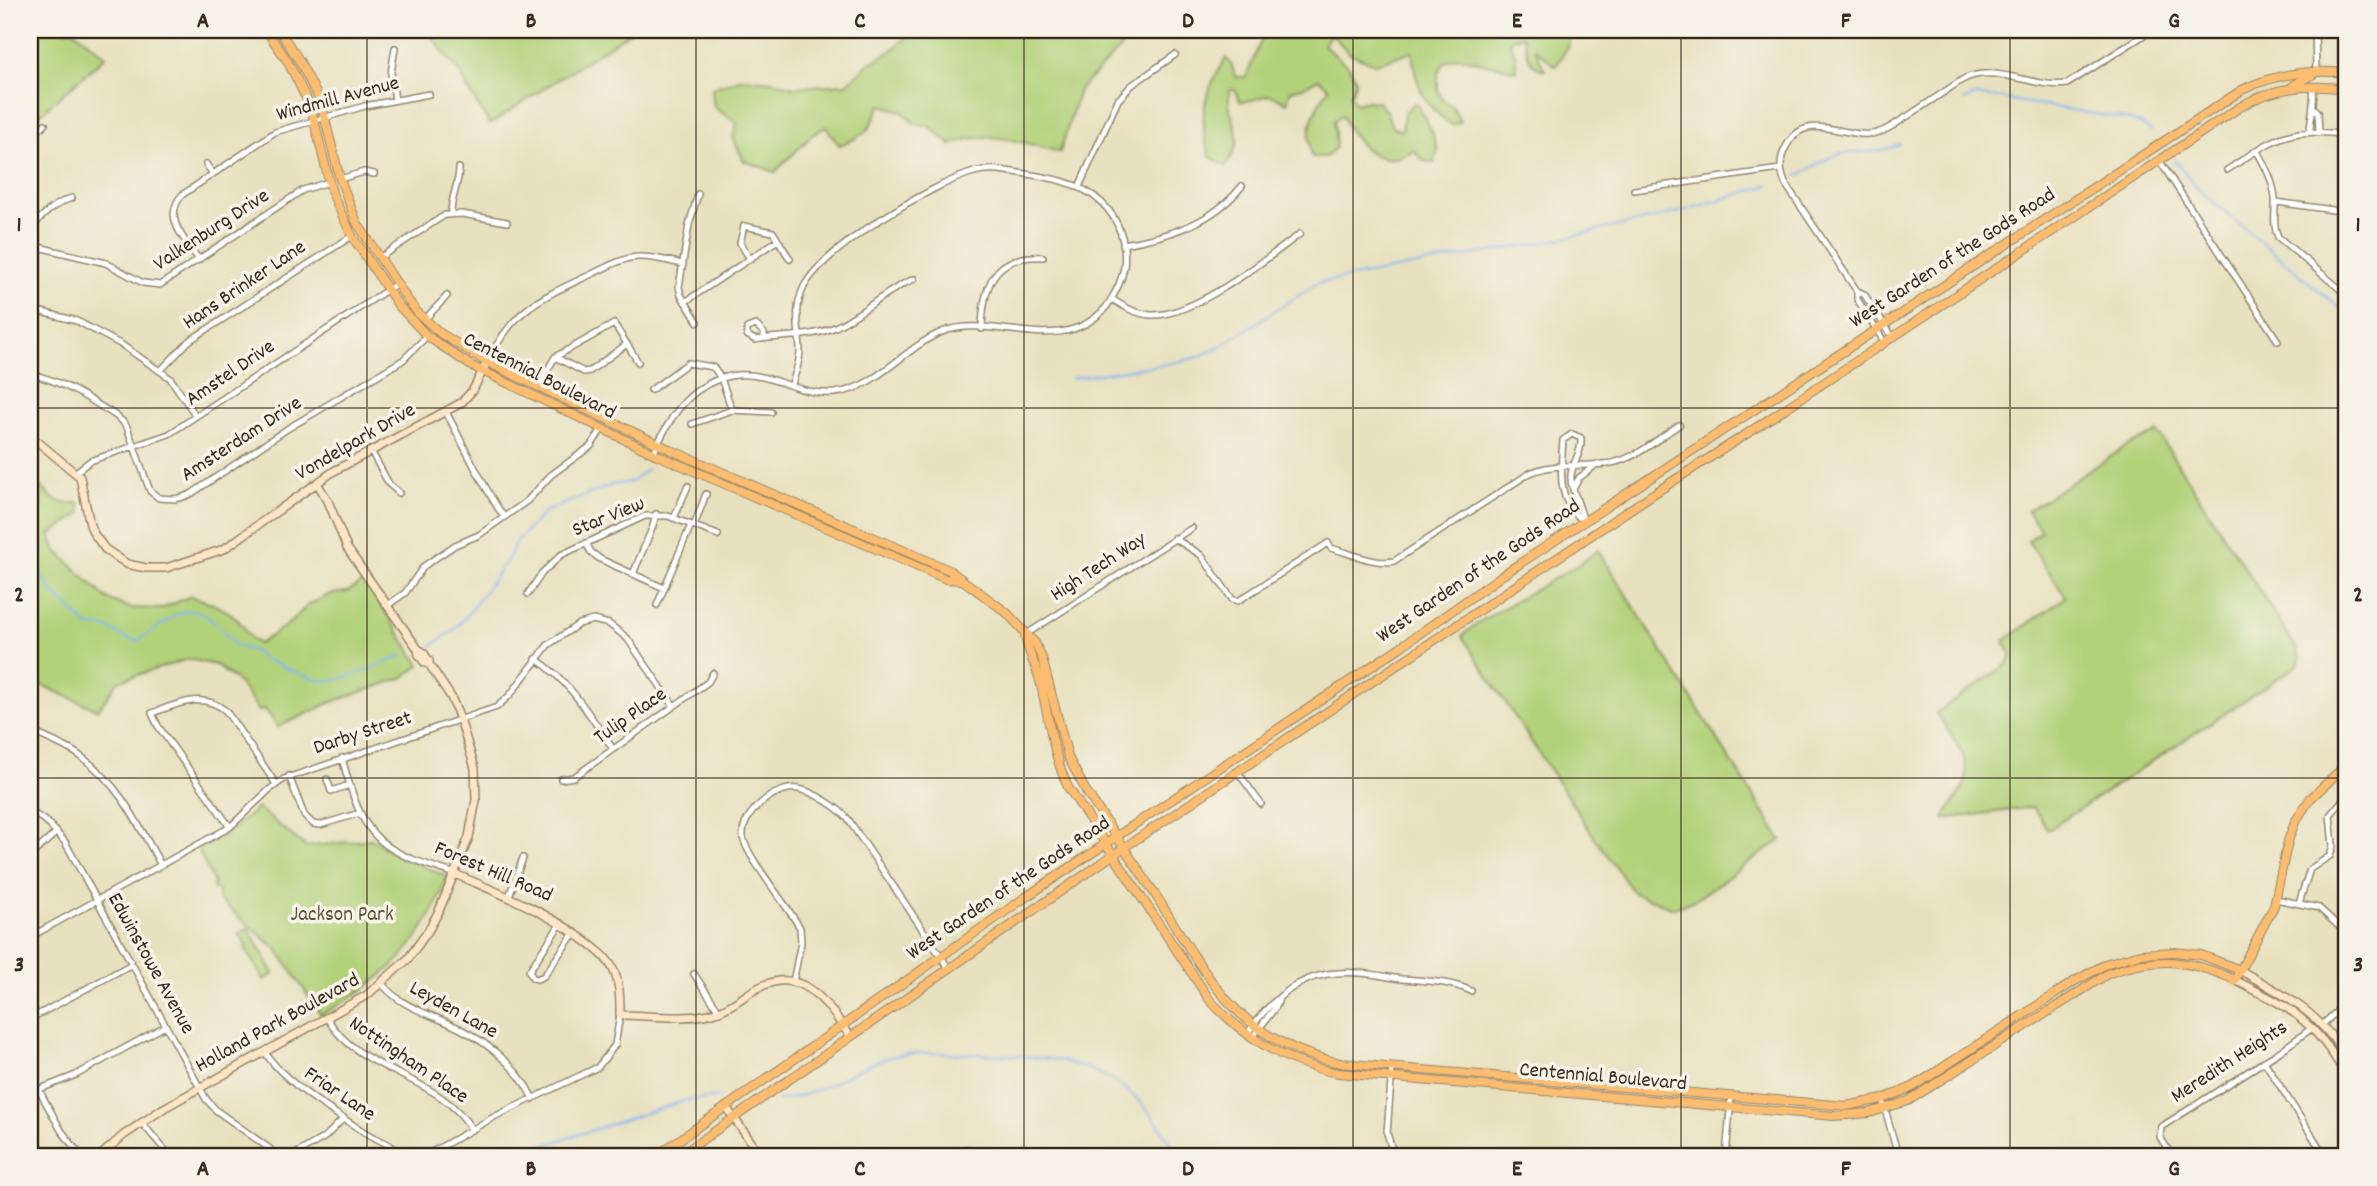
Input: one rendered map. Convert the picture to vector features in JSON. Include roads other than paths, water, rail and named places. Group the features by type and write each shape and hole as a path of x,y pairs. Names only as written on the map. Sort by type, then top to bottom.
{"main road":[{"name":"Centennial Boulevard","path":"266,30 296,75 316,120 329,182 339,211 352,236 387,289 411,320 428,336 457,358 483,372 692,471 946,579 960,580"},
{"name":"Centennial Boulevard","path":"279,30 299,60 325,117 340,179 357,223 396,284 424,320 450,340 487,362 702,464 949,570 997,604 1035,643 1046,668 1068,757 1116,836 1219,993 1256,1028 1284,1045 1320,1059 1392,1068 1846,1106 1900,1093 2075,981 2109,963 2141,954 2174,952 2201,956 2240,970"},
{"name":"West Garden of the Gods Road","path":"656,1156 1116,836 1584,521 2242,90 2277,77 2316,71 2347,73"},
{"path":"2291,88 2297,80 2309,77 2316,71"},
{"name":"West Garden of the Gods Road","path":"679,1156 948,967 1237,771 2250,101 2268,93 2291,88 2313,86 2347,89"},
{"name":"Centennial Boulevard","path":"1025,635 1026,647 1040,681 1059,766 1072,794 1209,999 1250,1036 1280,1055 1318,1069 1391,1078 1834,1116 1868,1113 1908,1101 1926,1091 2109,973 2163,961 2209,968 2235,980"},
{"path":"1316,719 1330,704 1395,660 1399,648"},
{"path":"2235,980 2271,914 2295,822 2310,799 2347,764"}],"street":[{"path":"1885,343 1881,328 1864,293 1857,290 1785,183 1780,169 1781,159 1789,141 1809,127 1820,126 1864,134 1882,132 1962,80 1975,75 1987,74 2054,85 2067,84 2152,30"},
{"path":"2315,30 2316,71"},
{"path":"395,48 391,74 395,100"},
{"path":"299,60 308,54"},
{"path":"1079,187 1118,100 1132,85 1175,55"},
{"path":"2310,130 2311,112 2314,108 2313,86"},
{"name":"Windmill Avenue","path":"199,260 175,225 172,213 182,195 275,132 325,117 429,94"},
{"path":"2314,108 2318,112 2319,131"},
{"path":"30,138 45,124"},
{"path":"2227,170 2283,135 2310,130 2347,135"},
{"path":"2257,150 2273,181 2276,202 2274,226 2278,237 2347,295"},
{"path":"2159,160 2278,341"},
{"path":"206,164 213,174"},
{"path":"451,213 459,180 459,168"},
{"path":"1633,190 1780,169"},
{"path":"655,454 673,415 686,399 721,378 757,375 820,393 847,391 942,332 957,328 1041,333 1068,330 1091,320 1112,299 1124,271 1119,227 1111,213 1093,194 1079,187 1007,171 984,170 959,178 901,206 866,229 808,278 797,307 799,358 792,384"},
{"path":"340,179 364,172 374,174"},
{"name":"Valkenburg Drive","path":"30,245 113,266 148,285 166,282 303,190 329,182"},
{"path":"1123,244 1156,239 1178,231 1223,206 1242,186"},
{"path":"698,194 679,287 698,321"},
{"path":"30,232 37,222 60,202 72,198"},
{"path":"2276,202 2347,212"},
{"path":"379,257 451,213 507,222"},
{"path":"750,259 740,243 744,226 773,232 790,259"},
{"path":"1112,299 1132,311 1147,315 1177,311 1232,282 1300,234"},
{"name":"Hans Brinker Lane","path":"161,370 189,341 352,236"},
{"path":"685,302 778,240"},
{"name":"Vondelpark Drive","path":"76,472 82,483 90,525 99,541 112,555 127,564 156,569 224,550 317,483 465,400 483,372 497,341 529,306 624,259 646,257 682,264"},
{"path":"982,329 984,300 992,277 1012,261 1026,257 1044,257"},
{"path":"764,338 833,328 914,279"},
{"name":"Amstel Drive","path":"76,472 90,461 162,438 396,284"},
{"path":"424,320 447,296"},
{"path":"30,309 86,324 161,370 179,390 196,416"},
{"path":"538,387 555,357 614,324 638,362"},
{"path":"1881,328 1893,338"},
{"name":"Amsterdam Drive","path":"30,374 70,387 120,419 127,426 146,485 154,495 167,499 191,494 267,442 403,360 428,336"},
{"path":"555,357 587,372 627,344"},
{"path":"651,390 688,363 713,367 721,378 732,410"},
{"path":"692,424 732,410 771,412"},
{"path":"446,412 474,463 482,485 504,517"},
{"path":"1174,538 1201,555 1232,599 1238,601 1328,543 1336,549 1381,561 1394,561 1525,475 1545,467 1563,464 1613,463 1636,454 1679,425"},
{"path":"388,605 405,593 425,566 455,545 479,535 531,497 551,475 591,446 602,429"},
{"path":"1572,434 1581,438 1581,448 1573,464 1570,481 1584,521 1573,514 1562,486 1563,440 1572,434"},
{"path":"30,438 76,472"},
{"path":"371,451 388,484 399,493"},
{"path":"1573,489 1580,478 1597,464"},
{"name":"Holland Park Boulevard","path":"100,1156 141,1122 327,1018 382,984 408,959 428,931 469,837 476,800 475,768 451,696 424,652 418,649 347,548 328,501 317,483"},
{"path":"674,518 688,486"},
{"path":"657,605 706,494"},
{"path":"633,574 656,514"},
{"name":"Star View","path":"528,594 542,573 556,559 645,516 656,514 674,518 718,535"},
{"name":"High Tech Way","path":"1025,635 1192,528"},
{"path":"586,543 594,555 664,588"},
{"name":"Darby Street","path":"30,937 230,827 276,784 289,776 493,709 501,704 548,645 579,624 593,620 609,624 627,638 674,706"},
{"path":"536,659 556,672 613,749"},
{"name":"Tulip Place","path":"561,779 574,777 708,682 713,673"},
{"path":"230,827 158,726 152,713 200,699 215,703 226,711 276,784"},
{"path":"30,731 78,754 102,774 125,800 161,865"},
{"path":"384,734 387,743"},
{"name":"Forest Hill Road","path":"342,758 360,813 370,831 390,848 509,896 561,923 602,955 612,968 620,992 620,1015"},
{"path":"1237,771 1261,804"},
{"path":"289,776 304,815 313,824 320,825 360,813"},
{"path":"327,779 331,791 350,785"},
{"path":"793,982 801,942 800,928 749,851 743,835 744,826 752,811 776,793 790,789 806,791 843,813 948,967"},
{"path":"2299,903 2310,869 2327,860 2332,852 2330,815 2347,795"},
{"name":"Edwinstowe Avenue","path":"30,811 57,832 65,842 206,1099 217,1111 276,1156"},
{"path":"30,856 57,832"},
{"path":"509,896 523,858"},
{"path":"2276,898 2325,912 2347,934"},
{"path":"561,923 531,968 533,978 544,976 574,933"},
{"path":"30,1019 132,964"},
{"name":"Centennial Boulevard","path":"2240,970 2296,1002 2323,1024 2347,1057"},
{"path":"1250,1036 1277,1005 1279,998 1301,983 1324,974 1337,972 1448,983 1471,991"},
{"path":"694,974 719,1011"},
{"name":"Centennial Boulevard","path":"2235,980 2290,1011 2312,1028 2347,1076"},
{"path":"425,1156 590,1072 605,1060 615,1045 620,1015 692,1016 719,1011 772,982 793,982 821,996 850,1036"},
{"name":"Leyden Lane","path":"382,984 404,1004 448,1023 487,1046 519,1073 533,1099"},
{"path":"2323,1024 2347,1002"},
{"name":"Nottingham Place","path":"327,1018 341,1039 374,1063 449,1103 472,1130"},
{"path":"30,1093 76,1075 165,1026"},
{"name":"Meredith Heights","path":"2172,1156 2159,1134 2161,1126 2312,1028"},
{"name":"Friar Lane","path":"265,1052 281,1074 344,1118 391,1146 402,1156"},
{"path":"2264,1061 2325,1156"},
{"path":"1392,1068 1387,1133 1394,1156"},
{"path":"30,1074 61,1130 81,1156"},
{"path":"1513,1088 1518,1086 1576,1090 1590,1084"},
{"path":"1726,1156 1731,1098"},
{"path":"1883,1099 1898,1156"},
{"path":"726,1107 761,1156"},
{"path":"292,1156 325,1137 344,1118"},
{"path":"141,1122 170,1156"},
{"path":"937,1156 967,1150 983,1156"}],"waterway":[{"path":"1964,100 1975,96 1994,97 2130,120 2151,131"},
{"path":"1798,176 1833,156 1882,150 1900,144"},
{"path":"2174,160 2198,189 2347,314"},
{"path":"1072,378 1198,357 1219,347 1318,283 1550,241 1676,213 1769,185"},
{"path":"431,646 454,630 469,613 510,556 515,543 546,511 612,485 631,482 648,469"},
{"path":"30,558 35,571 40,573 52,591 87,625 108,628 137,641 178,614 195,611 204,614 218,625 235,645 258,653 261,658 321,680 344,678 403,656"},
{"path":"778,1100 807,1094 873,1063 908,1054 1035,1057 1075,1064 1112,1080 1145,1107 1180,1156"},
{"path":"522,1156 542,1146 687,1100 719,1097"}],"park label":[{"name":"Jackson Park","path":"342,916"}]}
